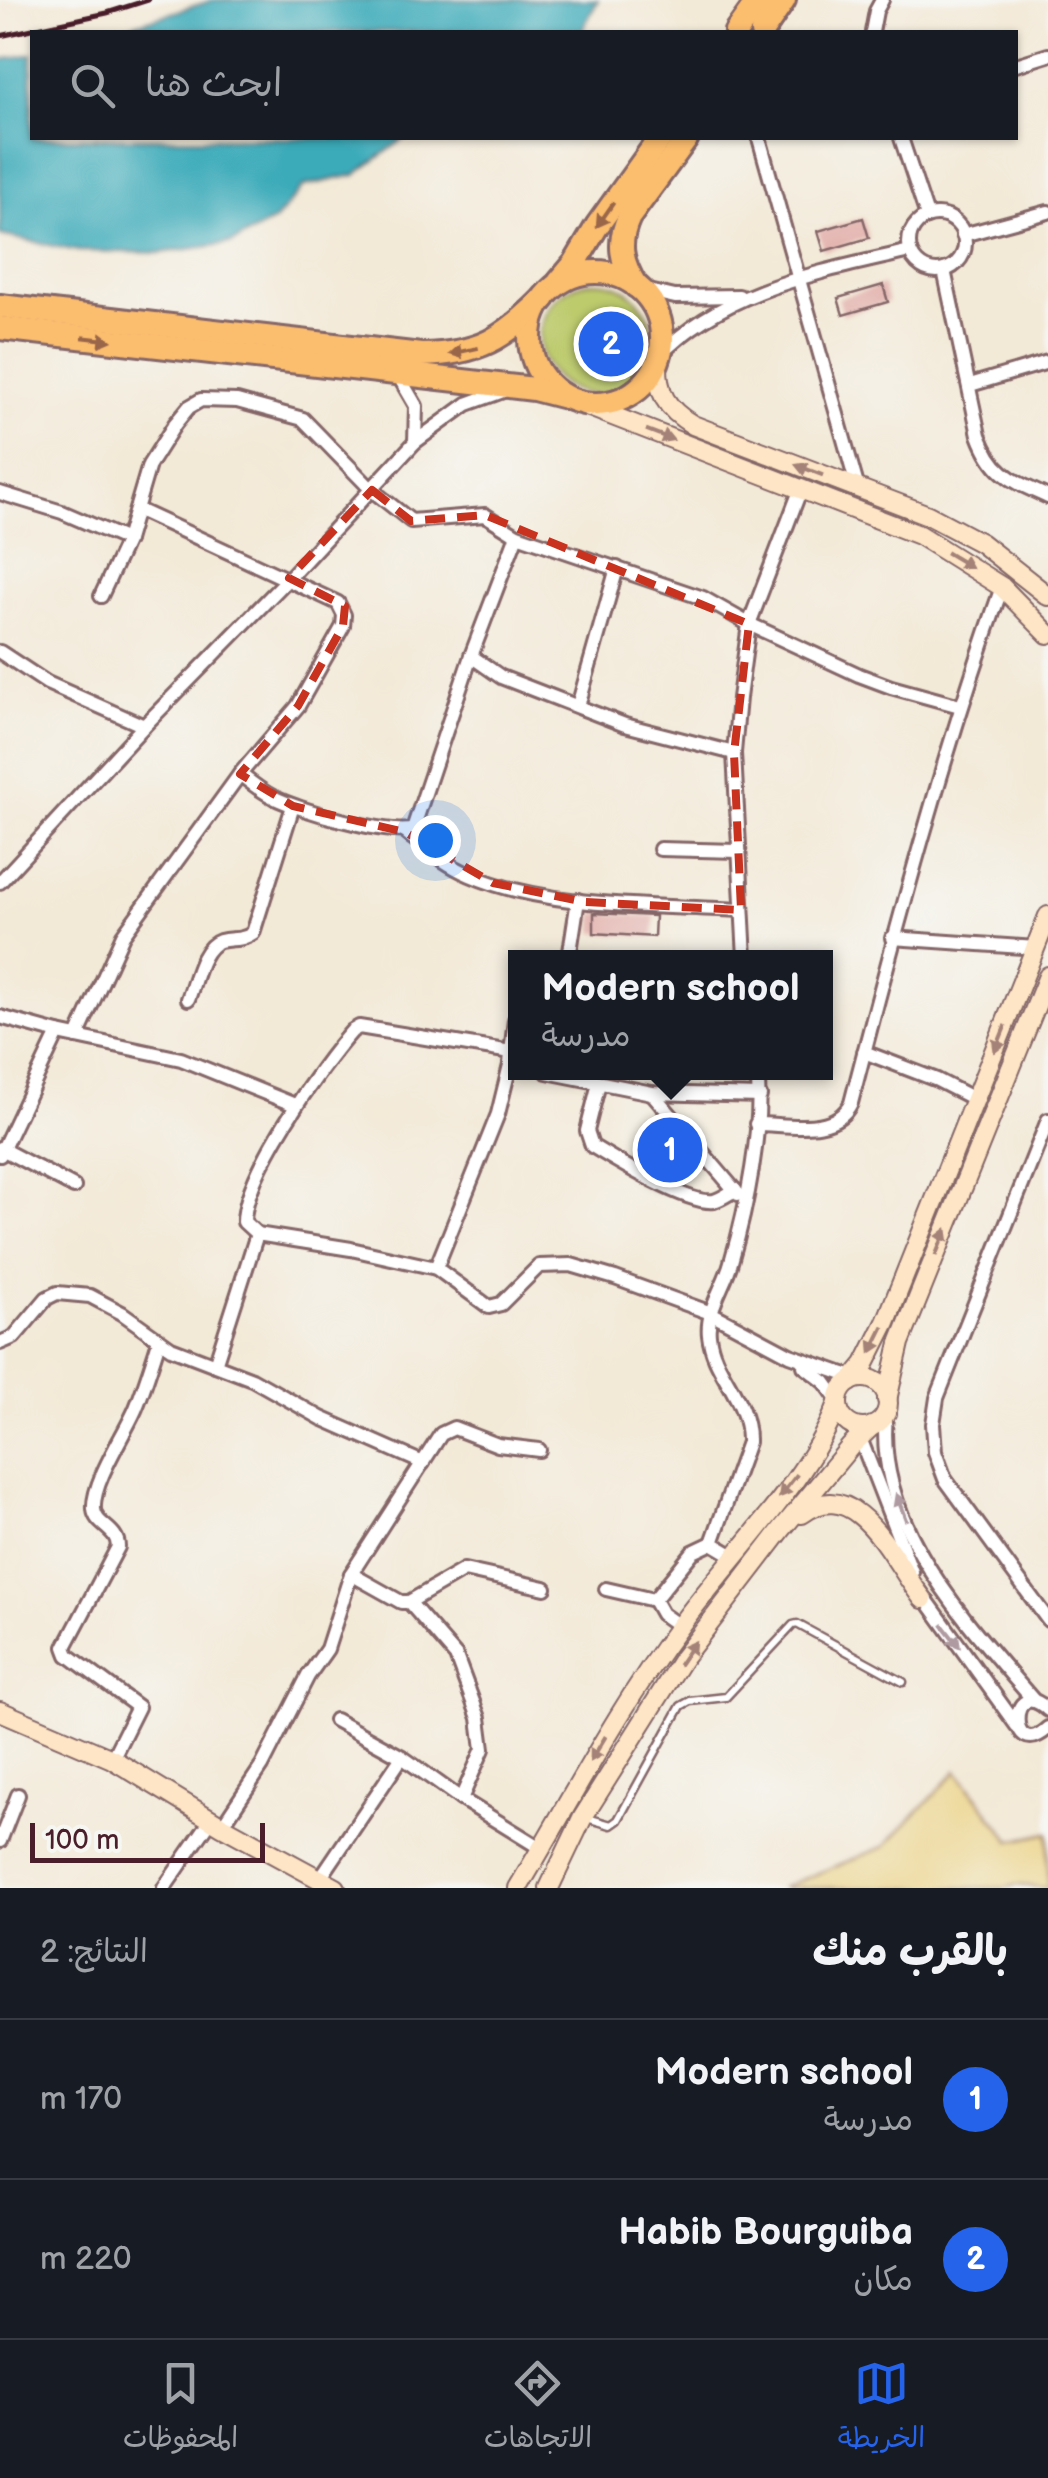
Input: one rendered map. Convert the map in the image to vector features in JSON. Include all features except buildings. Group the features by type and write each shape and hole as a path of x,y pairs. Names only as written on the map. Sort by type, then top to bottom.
{"highway":[{"path":"738,30 760,0"},
{"path":"763,30 784,0"},
{"path":"0,306 422,355 462,353 506,334 575,264 659,140"},
{"path":"638,288 620,247 623,232 686,140"},
{"path":"0,328 516,387 590,404 611,403 631,394 647,380 659,358 662,339 659,317 649,297 611,273 589,272 567,278 536,309 530,329 530,350 538,371 551,388 567,398"}],"main road":[{"path":"659,358 661,396 693,425 928,515 981,544 1048,596"},
{"path":"567,398 919,536 1002,587 1048,634"},
{"path":"518,1888 633,1691 820,1443 838,1401 865,1364 886,1322 1048,916"},
{"path":"549,1888 583,1818 683,1658 860,1430 884,1416 900,1343 1048,976"},
{"path":"853,1380 866,1379 880,1386 887,1404"},
{"path":"838,1401 842,1418 860,1430"},
{"path":"782,1530 822,1502 851,1508 868,1522 924,1598"},
{"path":"0,1712 112,1758 216,1823 328,1884"},
{"path":"563,1808 583,1818"}],"street":[{"path":"872,30 882,0"},
{"path":"1018,64 1048,55"},
{"path":"760,140 858,489"},
{"path":"903,140 927,216"},
{"path":"964,235 1048,212"},
{"path":"927,216 953,220 964,235 961,258 944,270 924,268 910,251 912,230 927,216"},
{"path":"659,358 702,319 752,295 910,251"},
{"path":"944,270 979,435 994,468 1048,497"},
{"path":"638,288 675,297 752,295"},
{"path":"970,385 1048,362"},
{"path":"398,374 416,406 415,442"},
{"path":"0,882 415,442 467,404 516,387"},
{"path":"101,596 127,540 150,466 162,442 189,408 201,400 216,398 303,419 372,490 411,521 484,515 517,535 703,598 749,624 891,688 960,706"},
{"path":"745,950 734,753 749,624 800,491"},
{"path":"0,493 62,512 127,540"},
{"path":"76,1037 123,935 240,774 298,706 343,626 344,615 338,603 138,510"},
{"path":"405,832 413,830 418,821 517,535"},
{"path":"578,706 617,568"},
{"path":"756,1124 827,1125 837,1121 851,1103 892,938 960,706 1002,587"},
{"path":"0,652 47,683 144,726"},
{"path":"472,656 490,672 626,724 734,753"},
{"path":"240,774 293,806 405,832 450,865 510,888 578,900 741,910"},
{"path":"188,999 209,948 220,941 253,934 293,806"},
{"path":"660,850 738,852"},
{"path":"570,950 578,900"},
{"path":"892,938 1036,948"},
{"path":"0,1017 181,1059 295,1105"},
{"path":"508,1060 360,1027 352,1030 295,1105 247,1202 244,1222 257,1234 436,1268 489,1307 501,1304 539,1266 556,1264 595,1271 711,1313 790,1355 853,1380"},
{"path":"58,1033 1,1151 74,1187"},
{"path":"864,1052 937,1080 976,1100"},
{"path":"436,1268 498,1114 508,1076"},
{"path":"585,1080 652,1093 760,1096"},
{"path":"654,1600 694,1552 712,1543 748,1442 745,1411 708,1334 711,1313 731,1264 739,1196 756,1124 759,1080"},
{"path":"599,1083 587,1131 592,1146 690,1196 716,1200 739,1196"},
{"path":"652,1093 739,1196"},
{"path":"1048,1120 944,1377 933,1424 938,1464 945,1480 1048,1620"},
{"path":"214,1365 257,1234"},
{"path":"0,1343 14,1337 47,1298 57,1293 74,1293 105,1303 159,1341 270,1388 322,1418 424,1463"},
{"path":"112,1758 138,1707 68,1655 65,1647 118,1547 116,1535 95,1515 94,1506 137,1406 159,1341"},
{"path":"790,1355 825,1382 838,1401"},
{"path":"887,1404 884,1430 888,1470 924,1561 954,1606 1034,1702 1048,1710"},
{"path":"164,1888 262,1766 308,1676 327,1649 351,1574 441,1434 449,1428 498,1445 539,1450"},
{"path":"860,1430 924,1598 1017,1726 1029,1736 1048,1728"},
{"path":"712,1543 734,1556"},
{"path":"351,1574 393,1600 408,1602 464,1570 545,1588"},
{"path":"606,1589 654,1600 662,1614 679,1626"},
{"path":"408,1602 456,1656 479,1718 483,1749 460,1799"},
{"path":"1017,1726 1019,1709 1034,1702"},
{"path":"335,1720 402,1757 460,1799 542,1848"},
{"path":"328,1884 402,1757"},
{"path":"0,1841 18,1795"}],"lane":[{"path":"583,1818 611,1824 618,1820 681,1706 690,1701 726,1698 792,1626 797,1624 903,1682"}],"highlighted area":[{"path":"372,490 411,521 485,515 749,624 734,753 741,910 585,902 493,883 405,832 293,806 240,774 298,706 343,626 345,606 289,578"}],"green space":[{"path":"596,282 617,287 635,299 647,317 652,338 647,359 635,377 617,389 596,394 575,389 557,377 545,359 540,338 545,317 557,299 575,287"}],"sand":[{"path":"957,1771 1011,1841 1048,1833 1048,1888 781,1888 884,1847"}],"water":[{"path":"213,0 598,0 582,30 116,30"},
{"path":"30,54 30,140 402,140 355,175 304,186 275,220 232,243 160,253 78,251 0,235 0,60"}],"railway":[{"path":"0,36 148,0"}],"place":[{"name":"Habib Bourguiba","path":"611,344"},
{"name":"Modern school","path":"670,1150"}]}
